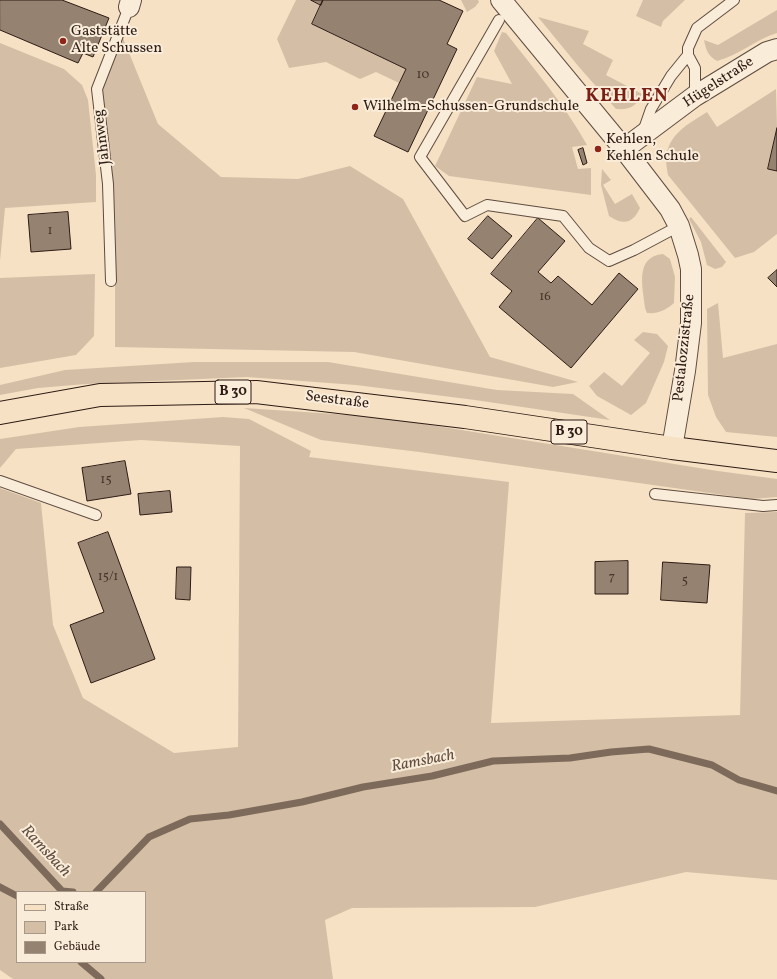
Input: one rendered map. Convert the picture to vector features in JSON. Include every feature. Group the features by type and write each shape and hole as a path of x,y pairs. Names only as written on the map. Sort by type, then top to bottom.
{"main road":[{"name":"Seestraße","path":"0,413 100,395 256,392 465,417 672,448"},
{"name":"B 30","path":"672,448 777,461"}],"street":[{"name":"Pestalozzistraße","path":"501,0 624,149 670,209 679,226 691,269 691,323 685,371 672,448"},
{"name":"Hügelstraße","path":"624,149 695,96 767,52 777,49"}],"lane":[{"path":"695,96 695,68 688,55 688,48 697,28 734,0"},
{"name":"Jahnweg","path":"111,281 108,184 97,89 130,3"},
{"path":"499,20 420,157 465,216 487,205 563,216 589,248 609,261 634,250 679,226"},
{"path":"641,137 651,109 671,76 688,55"},
{"path":"0,481 96,515"},
{"path":"655,494 763,506 777,505"}],"green space":[{"path":"296,0 311,0 321,5 312,24 406,69 399,83 376,72 360,79 326,62 289,68 277,39"},
{"path":"461,0 478,0 479,2 475,7 467,12"},
{"path":"643,0 685,0 663,21 661,27 636,16"},
{"path":"777,10 777,33 762,39 725,59 717,61 711,57 704,40 718,45"},
{"path":"538,17 589,31 583,44 613,60 606,75 644,95 638,102 629,108 616,109"},
{"path":"502,32 506,33 549,88 587,145 572,147 578,169 591,168 591,195 449,176 435,166 477,77 512,84 494,51"},
{"path":"123,38 158,124 221,177 298,179 350,166 403,199 490,357 578,382 553,387 354,352 115,347 115,221 102,88"},
{"path":"0,43 64,69 82,85 88,100 96,175 96,202 5,208 0,261"},
{"path":"776,89 777,128 769,169 777,171 777,234 754,252 735,258 668,175 666,159 668,150 675,136 680,131 707,112 717,127"},
{"path":"602,169 611,180 603,185 615,204 632,194 640,208 631,220 624,222 609,216 601,185"},
{"path":"691,217 726,262 722,267 715,269 707,265 701,242 689,219"},
{"path":"663,254 670,259 675,277 674,303 662,311 647,313 645,308 642,274 648,261 654,256"},
{"path":"95,274 94,336 76,355 0,368 0,278"},
{"path":"718,303 723,358 777,344 777,437 726,432 716,417 708,395 707,309"},
{"path":"643,332 657,334 668,346 664,362 646,403 631,415 597,396 589,386 604,372 622,386 650,353 634,340"},
{"path":"194,362 328,362 497,390 573,394 610,420 475,400 356,385 247,377 86,384 38,388 0,395 0,385 65,370"},
{"path":"244,408 380,417 777,479 777,497 752,499 419,452 321,440"},
{"path":"223,417 249,419 311,451 309,457 509,482 491,723 740,715 745,513 777,512 777,880 686,872 535,907 352,908 325,920 333,979 13,979 0,970 0,488 41,503 53,625 83,698 174,753 238,747 240,446 141,440 16,449 0,468 0,439 79,427"}],"building":[{"name":"Gaststätte Alte Schussen","path":"0,0 62,0 109,18 93,57 83,53 78,63 0,30"},
{"path":"311,0 323,0 321,5"},
{"path":"323,0 439,0 463,11 447,44 457,49 408,152 374,136 406,69 312,24"},
{"path":"777,128 777,171 768,169"},
{"path":"583,148 587,163 583,165 578,150"},
{"path":"68,212 71,249 31,252 28,215"},
{"path":"488,216 512,236 492,259 468,239"},
{"path":"538,218 565,241 538,272 551,283 558,276 592,305 619,273 638,289 571,368 499,307 512,291 491,274"},
{"path":"777,270 777,287 768,278"},
{"path":"125,461 131,494 87,501 82,468"},
{"path":"170,491 172,512 140,515 138,494"},
{"path":"108,532 155,659 91,683 70,625 104,612 78,543"},
{"path":"628,561 628,594 595,594 595,562"},
{"path":"663,562 710,565 707,603 661,600"},
{"path":"177,567 191,567 190,600 176,599"}],"waterway":[{"name":"Ramsbach","path":"97,891 149,837 190,819 229,815 302,802 363,787 432,776 493,761 570,758 611,752 649,749 712,765 739,780 777,791"},
{"name":"Ramsbach","path":"0,824 62,891"},
{"path":"0,887 16,895"},
{"path":"82,963 101,979"}],"place":[{"name":"Gaststätte Alte Schussen","path":"63,41"},
{"name":"Wilhelm-Schussen-Grundschule","path":"355,107"},
{"name":"Kehlen, Kehlen Schule","path":"598,149"}],"district":[{"name":"KEHLEN","path":"627,98"}]}
